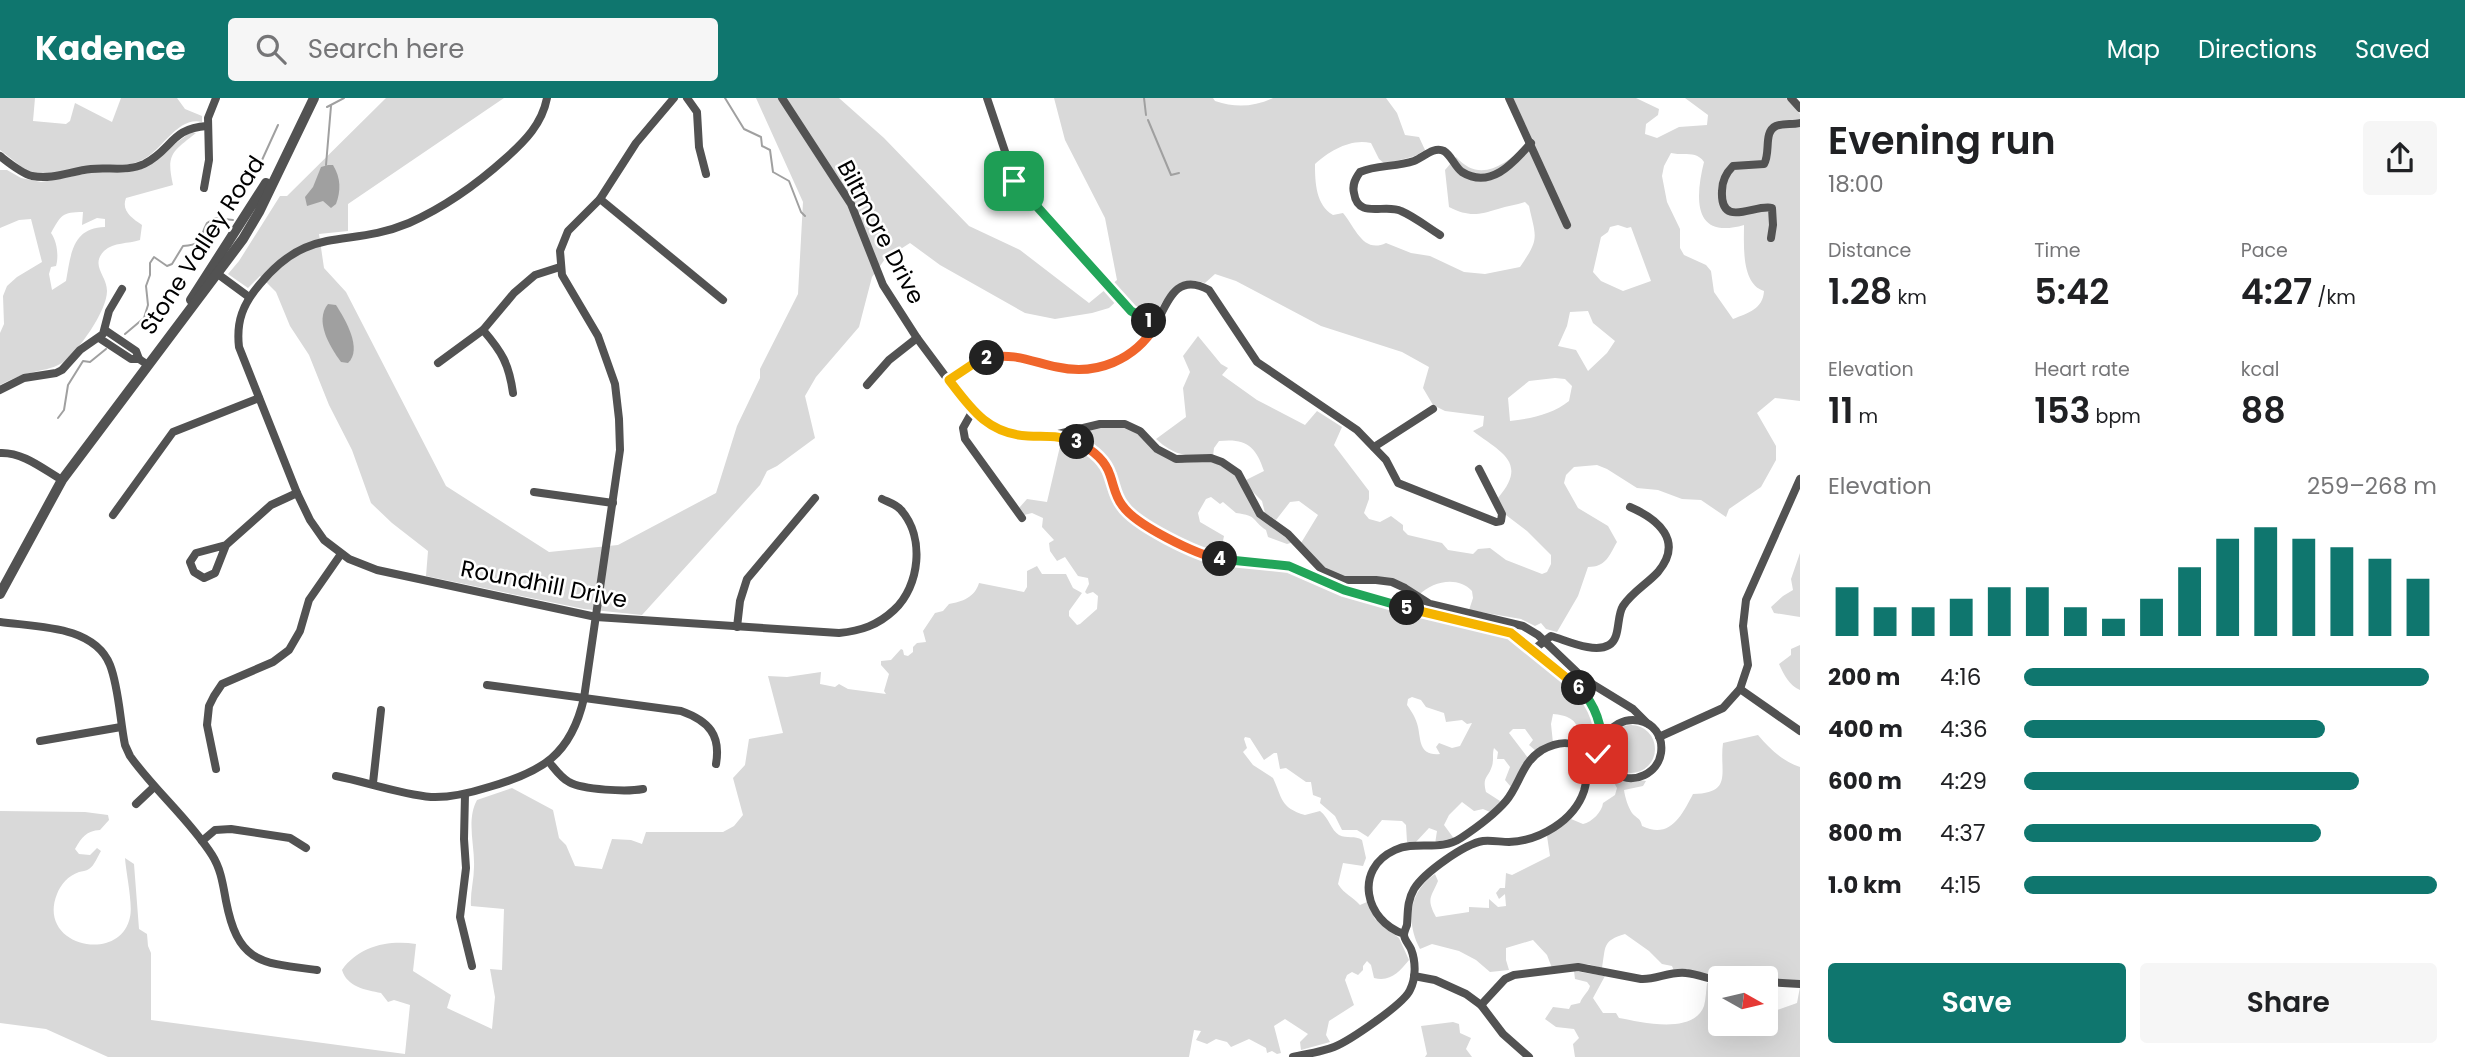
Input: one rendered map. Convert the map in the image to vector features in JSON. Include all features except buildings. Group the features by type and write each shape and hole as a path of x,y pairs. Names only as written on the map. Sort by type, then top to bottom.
{"street":[{"path":"204,188 209,160 207,126 216,98"},
{"name":"Stone Valley Road","path":"0,594 62,480 144,362 259,212 314,98"},
{"name":"Roundhill Drive","path":"547,98 537,125 525,141 462,194 439,209 388,230 308,245 278,264 250,296 242,312 238,332 243,361 297,493 318,533 341,554 377,570 596,617 852,632 875,624 895,609 907,593 912,580 916,546 909,524 896,505 882,499"},
{"path":"335,776 429,796 465,794 525,776 549,762 571,737 584,698 620,450 615,384 598,335 562,275 559,257 564,238 600,199 636,143 674,98"},
{"path":"687,98 697,112 699,147 705,174"},
{"name":"Biltmore Drive","path":"782,98 851,204 883,285 917,338 972,412 998,429 1027,436 1054,435 1100,424 1125,424 1140,431 1157,449 1176,459 1211,458 1223,462 1238,473 1260,514 1288,534 1323,571 1338,579 1392,582 1430,604 1518,623 1544,640 1584,680 1633,709 1659,737"},
{"path":"987,98 1014,181 1131,311 1156,325"},
{"path":"1509,98 1567,225"},
{"path":"1791,98 1800,108"},
{"path":"1771,238 1772,208 1765,206 1744,214 1736,213 1727,209 1721,198 1722,186 1727,172 1733,166 1763,164 1768,153 1768,136 1777,125 1800,123"},
{"path":"0,156 28,175 35,176 52,177 90,169 128,169 147,162 192,127 207,126"},
{"path":"1440,235 1400,210 1367,209 1360,206 1355,200 1353,190 1360,172 1415,161 1430,151 1438,150 1446,152 1461,171 1471,176 1492,177 1512,164 1531,143"},
{"path":"600,199 723,300"},
{"path":"438,363 483,330 514,293 535,275 560,267"},
{"path":"215,272 250,296"},
{"path":"949,380 979,360 1001,355 1073,370 1103,367 1129,354 1150,335 1168,300 1177,289 1196,285 1209,290 1257,362 1357,430 1386,460 1398,483 1471,513 1496,522 1501,521 1502,514 1479,469"},
{"path":"0,390 24,378 62,370 85,345 102,334 109,311 122,289"},
{"path":"483,330 501,351 510,371 513,393"},
{"path":"102,334 136,351 144,362"},
{"path":"867,385 889,360 917,338"},
{"path":"113,515 173,432 259,398"},
{"path":"1374,447 1433,409"},
{"path":"972,412 963,428 965,439 1022,519"},
{"name":"Biltmore Drive","path":"1054,435 1075,441 1093,451 1106,467 1117,496 1127,512 1182,545 1209,557 1296,568 1344,590 1511,633 1580,689 1591,702 1599,720 1602,753"},
{"path":"0,453 18,455 62,480"},
{"path":"1586,756 1602,753 1614,773 1628,778 1636,778 1650,772 1659,760 1659,737 1723,708 1740,689 1748,664 1743,626 1746,600 1800,479"},
{"path":"534,492 613,503"},
{"path":"226,545 215,573 204,578 194,572 191,562 196,553 226,545 271,505 297,493"},
{"path":"737,627 740,601 747,579 815,498"},
{"path":"1534,650 1551,636 1590,648 1606,647 1614,639 1618,616 1625,603 1662,566 1668,551 1665,532 1658,522 1630,507"},
{"path":"216,769 207,725 209,706 214,696 222,684 273,662 289,650 300,631 309,600 341,554"},
{"path":"1296,568 1306,555"},
{"path":"0,622 75,634 96,646 111,668 121,727 130,756 202,841 219,870 232,929 248,952 266,962 317,970"},
{"path":"487,685 681,711 692,715 710,729 716,738 716,764"},
{"path":"1740,689 1800,730"},
{"path":"373,783 381,710"},
{"path":"1603,742 1617,723 1633,719 1648,724"},
{"path":"40,741 121,727"},
{"path":"1293,1057 1329,1049 1347,1040 1401,1002 1410,990 1414,976 1415,962 1404,934 1408,905 1420,882 1462,850 1483,841 1526,840 1563,822 1579,803 1587,771 1586,756 1577,747 1564,743 1542,751 1526,764 1505,802 1450,844 1435,847 1410,846 1393,851 1382,858 1375,868 1368,889 1372,908 1385,925 1404,934"},
{"path":"549,762 564,779 574,784 627,792 643,789"},
{"path":"136,804 154,787"},
{"path":"465,794 466,868 460,917 472,966"},
{"path":"1477,825 1483,841"},
{"path":"202,841 215,830 231,829 290,838 306,848"},
{"path":"1481,1005 1506,979 1514,975 1578,967 1651,980 1685,973 1708,979"},
{"path":"1414,976 1450,985 1481,1005 1503,1034 1529,1057"},
{"path":"1778,983 1800,984"}],"shaded area":[{"path":"0,98 35,98 33,121 66,124 70,121 75,103 112,122 121,98 177,98 185,109 202,116 202,122 193,121 178,128 151,154 135,163 95,170 42,174 27,171 0,150"},
{"path":"386,98 504,98 348,204 348,231 319,234 324,268 346,292 446,486 549,552 618,545 716,493 737,426 760,378 760,369 798,294 803,202 756,98 839,98 884,138 969,226 1020,250 1089,303 1117,280 1105,218 1065,140 1054,98 1213,98 1215,101 1244,106 1273,98 1386,98 1397,113 1405,135 1419,137 1425,150 1415,156 1385,164 1379,159 1371,143 1356,142 1334,150 1315,164 1316,186 1323,205 1333,215 1343,213 1360,237 1371,245 1386,243 1411,253 1430,256 1464,272 1485,274 1520,267 1535,238 1529,206 1525,202 1474,214 1449,207 1445,170 1456,157 1476,170 1496,167 1533,141 1513,98 1636,98 1659,109 1658,115 1646,124 1645,134 1657,138 1679,127 1707,125 1708,115 1685,98 1786,98 1800,114 1800,401 1775,398 1757,413 1776,446 1776,460 1761,487 1729,509 1726,517 1701,500 1682,499 1658,490 1637,488 1597,465 1574,467 1566,475 1564,483 1578,508 1608,526 1617,542 1603,563 1588,567 1578,596 1557,632 1546,629 1541,623 1535,626 1521,619 1469,610 1472,591 1460,583 1446,582 1431,586 1419,595 1409,586 1387,578 1351,577 1327,571 1301,543 1318,515 1299,501 1290,502 1276,520 1265,513 1262,501 1248,487 1246,480 1264,471 1257,455 1249,446 1236,441 1219,441 1213,456 1196,456 1176,452 1156,439 1186,417 1183,388 1190,372 1183,356 1198,336 1221,364 1228,368 1222,375 1257,400 1305,425 1317,411 1342,427 1334,445 1369,491 1364,513 1369,519 1380,522 1391,516 1403,525 1403,530 1408,535 1442,543 1448,550 1473,554 1478,549 1490,548 1506,560 1542,574 1547,572 1551,555 1506,515 1498,498 1507,486 1511,467 1501,452 1473,431 1483,426 1484,416 1445,411 1433,405 1423,388 1429,367 1402,352 1321,326 1236,281 1215,274 1205,283 1188,281 1174,287 1156,314 1142,312 1123,295 1109,308 1092,313 1055,319 1025,313 940,265 910,243 885,259 872,277 859,327 816,377 805,396 815,438 767,471 760,485 642,615 584,609 426,576 428,551 371,503 352,450 329,405 309,355 290,326 276,292 260,276 248,288 228,274 280,196 287,196","holes":["1671,153 1701,158 1704,162 1699,202 1707,221 1715,227 1744,225 1745,263 1751,281 1764,291 1761,302 1754,310 1733,319 1714,292 1711,271 1706,265 1684,255 1680,248 1680,229 1667,202 1662,176","1610,227 1631,227 1651,281 1623,291 1601,281 1593,272 1601,237","1588,311 1593,323 1615,341 1588,371 1576,350 1558,346 1570,312","1565,379 1572,386 1569,401 1541,415 1510,421 1508,398 1529,381"]},
{"path":"191,132 196,133 173,154 170,166 173,185 126,198 126,210 142,225 140,240 112,246 100,256 99,266 106,285 106,299 97,320 83,341 62,363 0,385 3,296 7,286 17,277 42,262 31,219 19,220 0,228 0,170 41,182 95,172 126,173 141,169","holes":["83,212 82,225 97,218 105,219 105,227 94,228 79,237 72,252 66,281 52,290 49,274 51,267 56,266 57,253 51,233 60,218 66,214"]},
{"path":"333,165 339,180 336,204 331,208 323,201 307,206 305,197 313,187 321,167"},
{"path":"328,304 336,305 351,334 354,350 348,363 341,362 325,334 323,318"},
{"path":"1120,426 1134,430 1157,452 1171,460 1186,463 1209,461 1231,469 1254,510 1294,542 1287,544 1268,537 1266,530 1252,517 1236,513 1223,502 1220,504 1211,497 1206,499 1198,513 1200,522 1224,536 1220,555 1186,544 1128,509 1113,474 1080,438 1084,429"},
{"path":"1061,442 1085,451 1100,465 1114,499 1129,519 1181,550 1219,563 1290,570 1350,596 1473,629 1505,634 1562,677 1590,706 1597,738 1588,739 1579,734 1570,719 1553,714 1553,743 1536,751 1529,745 1533,740 1525,729 1513,729 1509,733 1528,758 1511,787 1505,780 1510,767 1504,759 1497,759 1498,752 1494,748 1493,764 1485,780 1485,787 1486,792 1500,801 1499,803 1490,812 1483,809 1474,811 1462,802 1449,815 1444,825 1455,840 1435,844 1437,831 1429,828 1415,843 1407,842 1406,825 1402,821 1382,820 1368,837 1357,830 1342,830 1335,816 1320,803 1321,798 1313,795 1311,782 1306,782 1286,768 1280,769 1277,753 1264,760 1250,738 1245,737 1247,748 1243,752 1253,765 1273,778 1286,805 1305,815 1320,811 1339,835 1362,840 1366,858 1363,866 1343,863 1338,884 1360,905 1367,902 1375,919 1399,938 1409,960 1398,972 1385,979 1374,978 1371,965 1367,961 1358,975 1352,972 1347,975 1345,980 1354,1005 1329,1021 1326,1035 1330,1042 1301,1050 1300,1042 1308,1034 1285,1019 1274,1026 1281,1053 1267,1053 1266,1048 1249,1039 1231,1047 1227,1042 1216,1039 1207,1044 1196,1040 1201,1031 1194,1030 1189,1057 108,1057 46,1029 0,1023 0,811 85,812 108,815 109,820 100,830 85,835 75,849 79,854 90,855 97,848 101,851 91,868 71,876 61,887 54,912 58,926 68,937 97,945 111,941 123,932 131,911 125,858 134,864 139,929 147,934 151,953 151,1020 405,1054 410,1005 394,1000 388,1002 381,993 358,987 344,976 342,970 357,955 375,946 405,943 416,944 413,971 451,995 447,1008 492,1029 495,997 490,969 502,970 504,909 471,906 474,867 471,824 477,800 512,788 553,810 559,838 566,845 575,866 602,869 612,839 631,840 642,844 646,832 723,832 734,826 743,815 733,778 745,765 749,739 783,733 768,676 787,677 821,672 820,684 835,687 839,684 848,689 886,694 884,691 889,674 881,661 891,660 901,649 904,655 908,656 917,643 926,642 923,631 935,613 943,611 949,604 967,598 979,583 1024,592 1027,587 1027,571 1037,566 1042,574 1066,574 1073,588 1082,593 1069,611 1069,616 1077,625 1097,609 1098,596 1093,592 1085,592 1089,584 1088,578 1078,576 1065,557 1057,561 1050,551 1049,543 1054,540 1042,527 1043,518 1032,513 1024,515 1019,508 1027,499 1047,502","holes":["1412,697 1421,700 1426,707 1444,713 1446,722 1462,720 1467,724 1472,723 1460,746 1452,748 1439,743 1436,747 1440,754 1428,753 1425,750 1416,721 1407,705 1408,699"]},
{"path":"1800,553 1800,617 1774,613 1771,607 1793,590 1791,579"},
{"path":"1800,645 1800,690 1785,676 1779,664 1791,655 1791,649"},
{"path":"1631,725 1640,726 1648,732 1654,740 1654,758 1648,766 1640,772 1631,773 1622,772 1614,766 1608,758 1607,749 1608,740 1614,732 1622,726"},
{"path":"1758,735 1777,754 1800,767 1800,980 1778,979 1778,966 1708,966 1708,977 1674,971 1672,966 1662,964 1625,934 1612,939 1606,945 1602,968 1588,964 1552,968 1547,955 1533,940 1506,948 1509,970 1490,972 1459,951 1432,944 1420,949 1411,919 1412,908 1419,890 1435,874 1438,881 1430,902 1436,917 1469,912 1469,907 1489,908 1489,899 1498,907 1506,906 1505,894 1499,899 1496,893 1500,888 1505,888 1506,873 1512,875 1550,856 1547,836 1571,819 1583,824 1593,819 1603,803 1615,795 1617,788 1612,779 1614,776 1646,781 1643,786 1624,790 1631,811 1642,826 1652,830 1668,828 1679,817 1693,794 1706,793 1719,785 1723,772 1723,743"},
{"path":"1574,971 1605,976 1593,998 1603,1013 1616,1013 1619,1018 1653,1024 1678,1024 1698,1015 1704,1006 1708,983 1708,1036 1778,1036 1778,1010 1797,1003 1800,987 1800,1057 1575,1057 1573,1044 1579,1038 1574,1029 1556,1027 1545,1019 1553,1007 1569,1009 1571,1005 1580,1003 1590,986 1587,982 1575,979"},
{"path":"1453,1022 1459,1024 1460,1033 1471,1038 1466,1049 1472,1057 1425,1057 1427,1054 1421,1026"}],"waterway":[{"path":"327,107 344,98"},
{"path":"725,98 744,129 761,137 762,146 770,150 773,172 789,181 805,216"},
{"path":"1144,98 1146,115"},
{"path":"326,165 331,106"},
{"path":"1148,120 1171,175 1179,173"},
{"path":"257,171 278,125"},
{"path":"125,334 144,318 148,305 146,286 150,263 154,257 167,266 172,264 183,246 195,244 200,240 207,223 215,218 233,220"},
{"path":"58,418 64,410 68,385 83,361 90,362 106,349"}],"route":[{"path":"1014,181 1131,311 1156,325 1150,335 1129,354 1116,362 1090,370 1073,370 1001,355 979,360 949,380 972,412 998,429 1027,436 1054,435 1086,446 1106,467 1117,496 1127,512 1200,554 1218,559 1289,566 1344,590 1511,633 1580,689 1591,702 1597,713 1603,742 1602,753 1598,754"}]}
